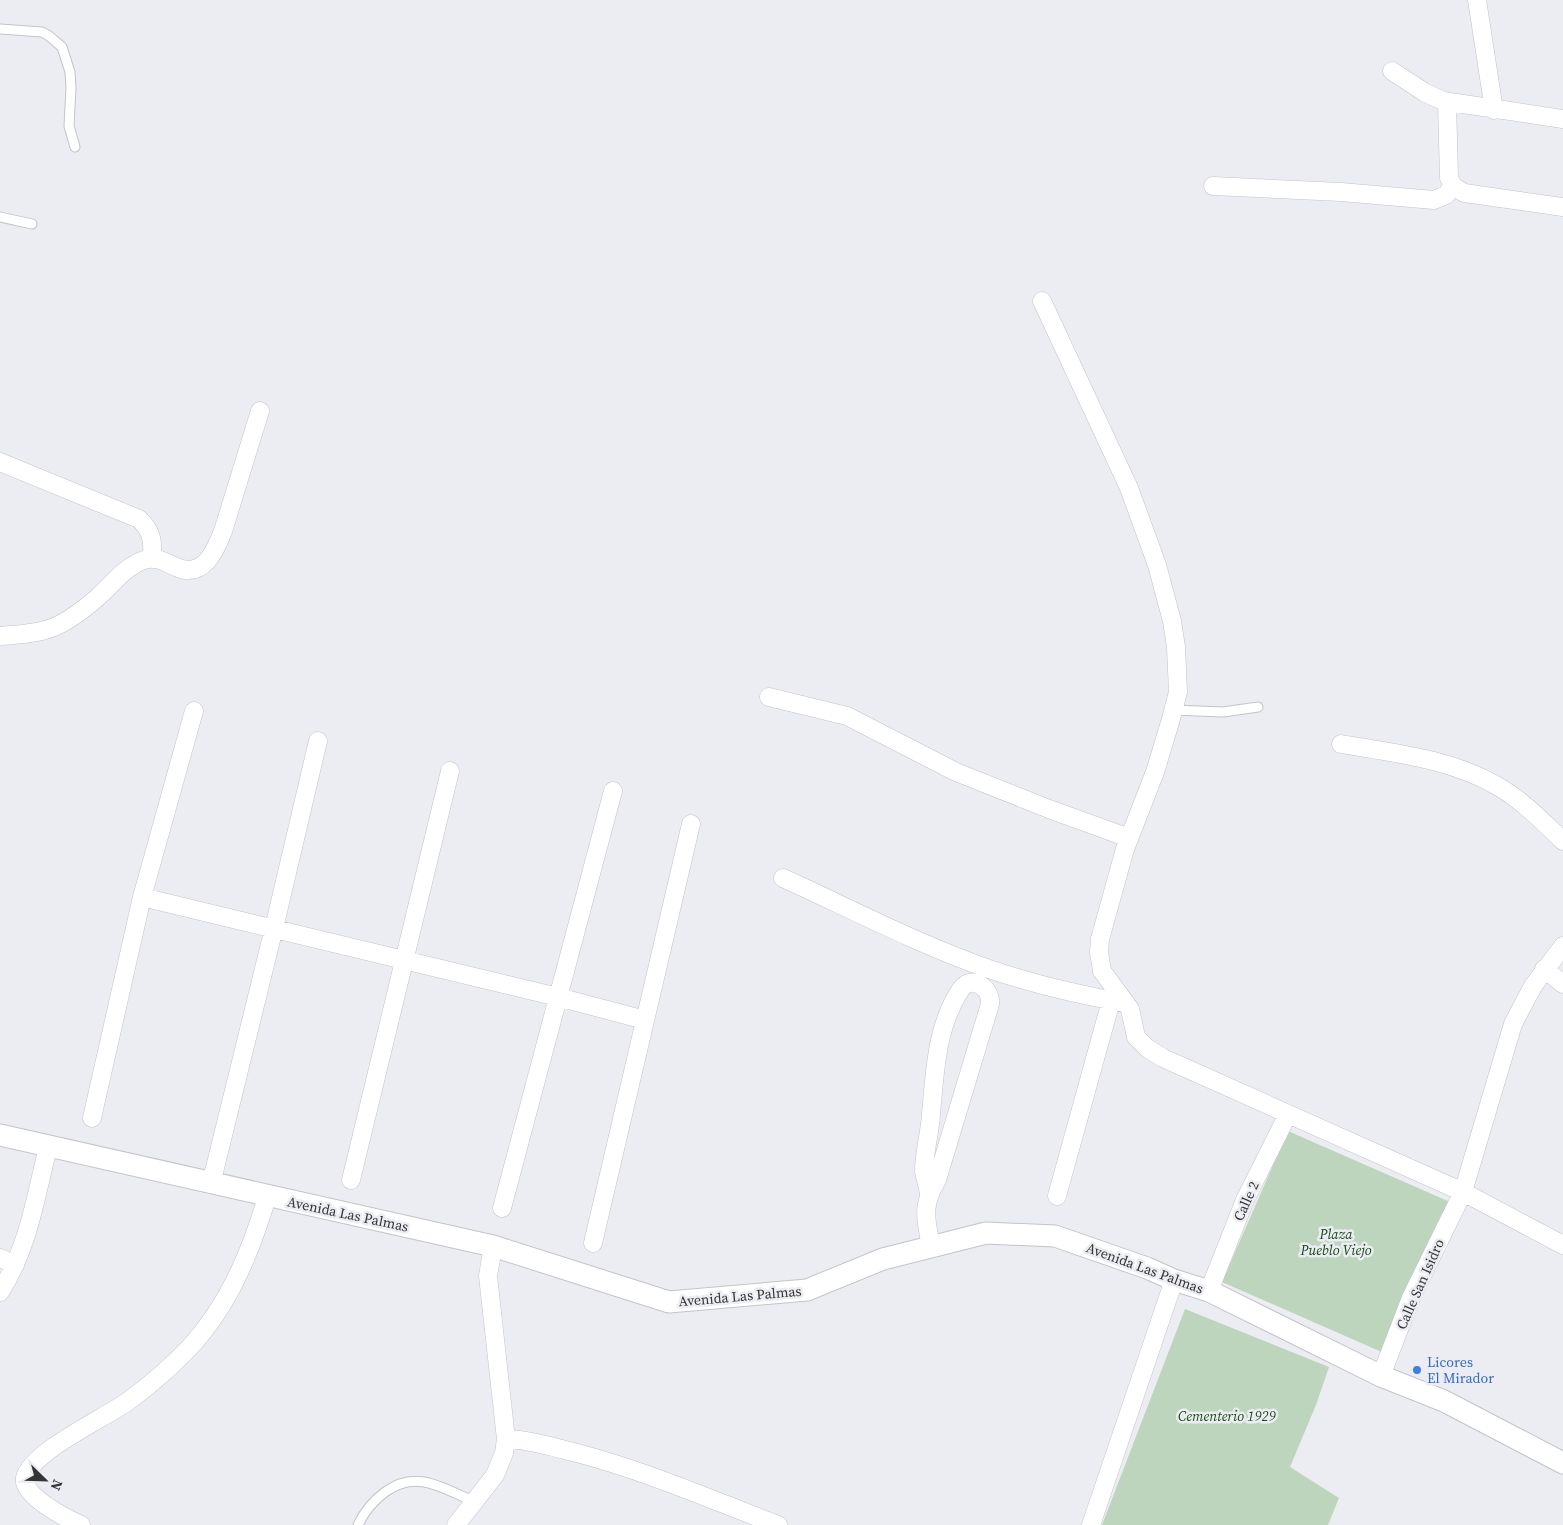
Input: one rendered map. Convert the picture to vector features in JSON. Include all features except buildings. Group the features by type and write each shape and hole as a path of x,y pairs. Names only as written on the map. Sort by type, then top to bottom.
{"street":[{"path":"1477,0 1494,110"},
{"path":"1392,71 1424,92 1447,102 1563,120"},
{"path":"1447,102 1449,178 1453,186 1464,193 1563,207"},
{"path":"1213,186 1341,192 1434,200 1446,195 1453,186"},
{"path":"1042,301 1129,488 1157,565 1172,621 1176,647 1178,692 1155,772 1129,838 1103,927 1099,952 1102,971 1116,992 1119,1002 1133,1019 1133,1029 1136,1037 1147,1048 1164,1058 1463,1192 1563,1245"},
{"path":"0,636 46,630 59,624 97,598 125,570 143,560 152,558 184,570 190,570 205,563 211,557 223,531 260,411"},
{"path":"0,462 139,519 147,526 150,533 152,558"},
{"path":"769,697 847,716 956,772 1129,838"},
{"path":"92,1118 142,896 194,711"},
{"path":"211,1184 318,741"},
{"path":"1341,744 1405,755 1456,768 1498,786 1521,802 1563,841"},
{"path":"351,1180 450,771"},
{"path":"502,1208 613,791"},
{"path":"593,1243 691,824"},
{"path":"783,878 909,936 990,969 1119,1002"},
{"path":"142,896 558,997 645,1020"},
{"name":"Calle San Isidro","path":"1381,1376 1411,1298 1463,1192 1513,1024 1544,968 1563,946"},
{"path":"1544,968 1563,984"},
{"path":"929,1194 924,1171 937,1050 948,1016 961,988 972,983 978,984 990,994 990,1004 937,1180 929,1194 925,1213 931,1247"},
{"path":"1057,1196 1119,1002"},
{"name":"Calle 2","path":"1209,1291 1245,1200 1288,1114"},
{"name":"Avenida Las Palmas","path":"0,1135 267,1197 493,1246 670,1302 807,1290 883,1259 986,1233 1055,1236 1209,1291 1381,1376 1444,1401 1563,1463"},
{"path":"0,1292 8,1261 28,1231 48,1147"},
{"path":"81,1525 48,1506 30,1492 25,1486 25,1479 29,1470 35,1462 60,1444 125,1403 148,1386 170,1367 202,1334 222,1305 234,1283 258,1230 267,1197"},
{"path":"456,1525 500,1465 506,1439 488,1276 493,1246"},
{"path":"1091,1525 1174,1280"},
{"path":"506,1439 540,1443 631,1469 714,1499 778,1525"}],"lane":[{"path":"0,29 42,32 62,47 70,72 72,88 69,126 75,147"},
{"path":"0,217 32,224"},
{"path":"1173,710 1223,712 1258,707"},
{"path":"358,1525 370,1506 380,1496 391,1488 409,1480 429,1482 473,1501"}],"green space":[{"name":"Plaza Pueblo Viejo","path":"1288,1131 1450,1202 1384,1353 1222,1282"},
{"name":"Cementerio 1929","path":"1185,1309 1329,1367 1316,1405 1290,1467 1339,1498 1328,1525 1102,1525"}],"place":[{"name":"Licores El Mirador","path":"1417,1370"}]}
